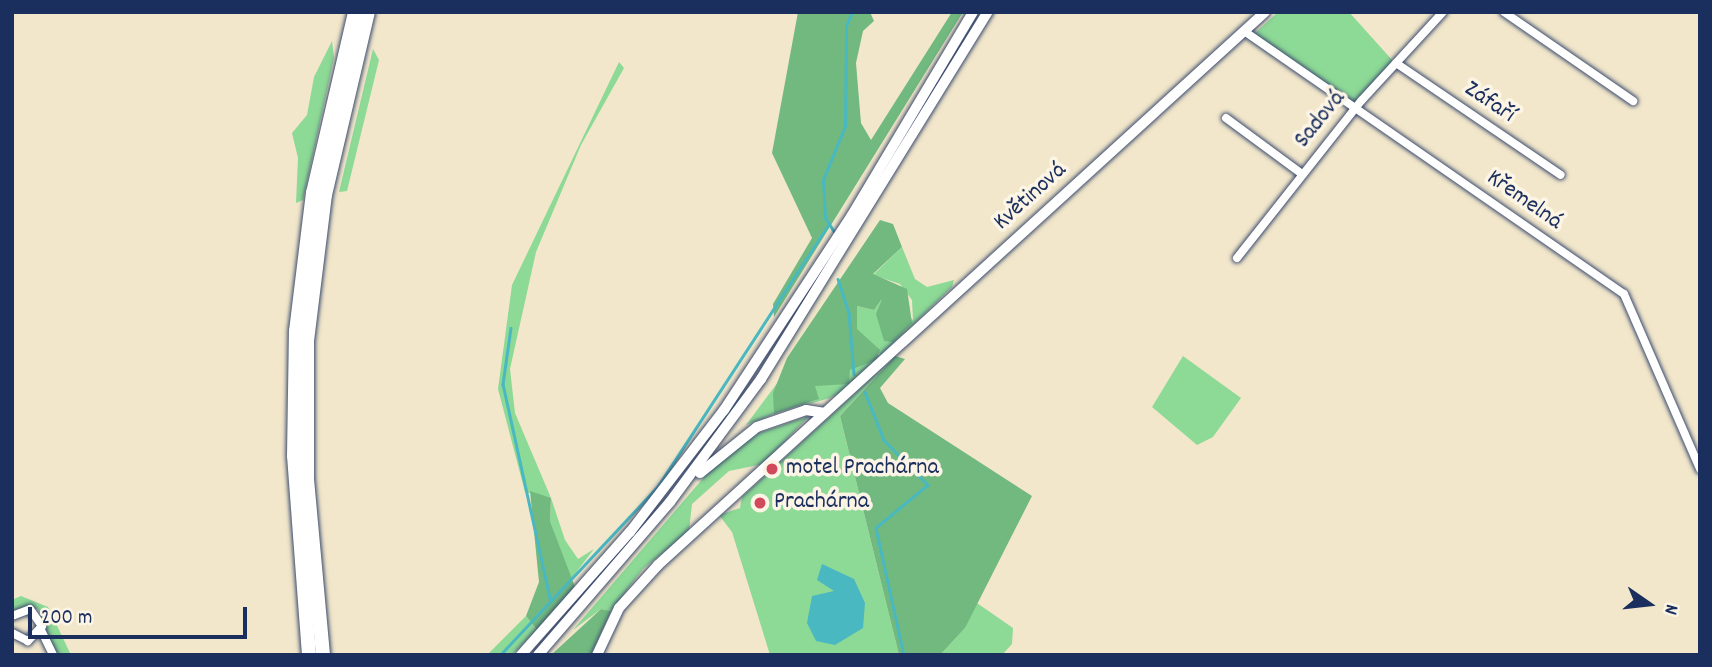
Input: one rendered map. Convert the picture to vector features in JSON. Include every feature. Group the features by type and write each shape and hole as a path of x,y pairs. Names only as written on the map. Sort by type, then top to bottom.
{"highway":[{"path":"309,655 295,475 296,331 313,194 355,12"},
{"path":"323,655 306,466 309,311 327,186 368,12"}],"main road":[{"path":"521,655 630,532 737,393 973,12"},
{"path":"538,655 670,502 795,328 988,12"},
{"name":"Květinová","path":"597,655 632,591 1265,12"},
{"path":"670,502 745,433 806,410 825,413"}],"street":[{"name":"Sadová","path":"1237,258 1356,109 1443,12"},
{"path":"1504,12 1633,101"},
{"name":"Křemelná","path":"1244,31 1624,294 1700,469"},
{"name":"Záfaří","path":"1396,62 1561,175"},
{"path":"1226,118 1303,174"},
{"path":"12,616 34,611 46,647 53,655"},
{"path":"20,641 41,630"},
{"path":"12,633 20,641 46,647"}],"green space":[{"path":"798,12 870,12 874,21 863,31 856,63 861,123 871,140 952,12 963,12 774,317 773,304 812,238 772,153"},
{"path":"1278,12 1349,12 1393,61 1355,104 1254,34"},
{"path":"332,41 334,58 303,200 296,203 298,158 292,133 307,115 314,77"},
{"path":"373,49 379,60 347,191 339,192"},
{"path":"619,62 624,68 581,145 536,252 510,369 515,413 551,498 525,492 498,389 512,285"},
{"path":"880,220 893,224 902,247 873,274 907,289 912,323 893,342 884,341 876,314 882,299 874,310 857,306 857,329 880,350 876,360 850,370 849,384 815,386 819,399 774,414 773,393 787,358"},
{"path":"902,247 915,279 927,287 954,280 952,287 845,390 830,398 795,408 816,400 815,386 823,381 848,384 850,370 880,354 857,330 857,306 874,310 883,298 913,320 912,300 900,284 873,275"},
{"path":"895,356 905,359 880,388 888,403 1032,496 965,628 940,655 899,655 840,416"},
{"path":"1183,356 1241,398 1213,437 1197,445 1152,407"},
{"path":"887,364 840,416 899,655 770,655 732,532 719,515 740,508 742,497"},
{"path":"778,382 774,414 746,425"},
{"path":"809,416 763,464 729,471 692,504 689,531 643,569 611,611 601,609 573,630 717,462 759,433"},
{"path":"530,491 551,498 550,521 575,587 537,630 526,616 539,582"},
{"path":"551,498 565,540 578,559 594,549 571,579 550,521"},
{"path":"21,596 48,607 71,655 59,655 51,645 38,609 12,610 12,600"},
{"path":"974,601 1013,628 1012,644 1002,655 940,655 965,628"},
{"path":"601,609 611,611 591,655 551,655"},
{"path":"526,616 537,630 512,655 487,655"}],"water":[{"path":"822,564 854,579 865,603 863,628 835,645 816,641 807,623 812,596 834,591 817,580"}],"waterway":[{"path":"834,232 825,218 823,180 845,126 846,26 852,12"},
{"path":"500,655 658,486 829,224"},
{"path":"838,279 849,313 854,374"},
{"path":"511,328 503,384 551,602"},
{"path":"865,392 884,440 928,485 876,528 904,655"}],"place":[{"name":"motel Prachárna","path":"772,469"},
{"name":"Prachárna","path":"760,503"}]}
